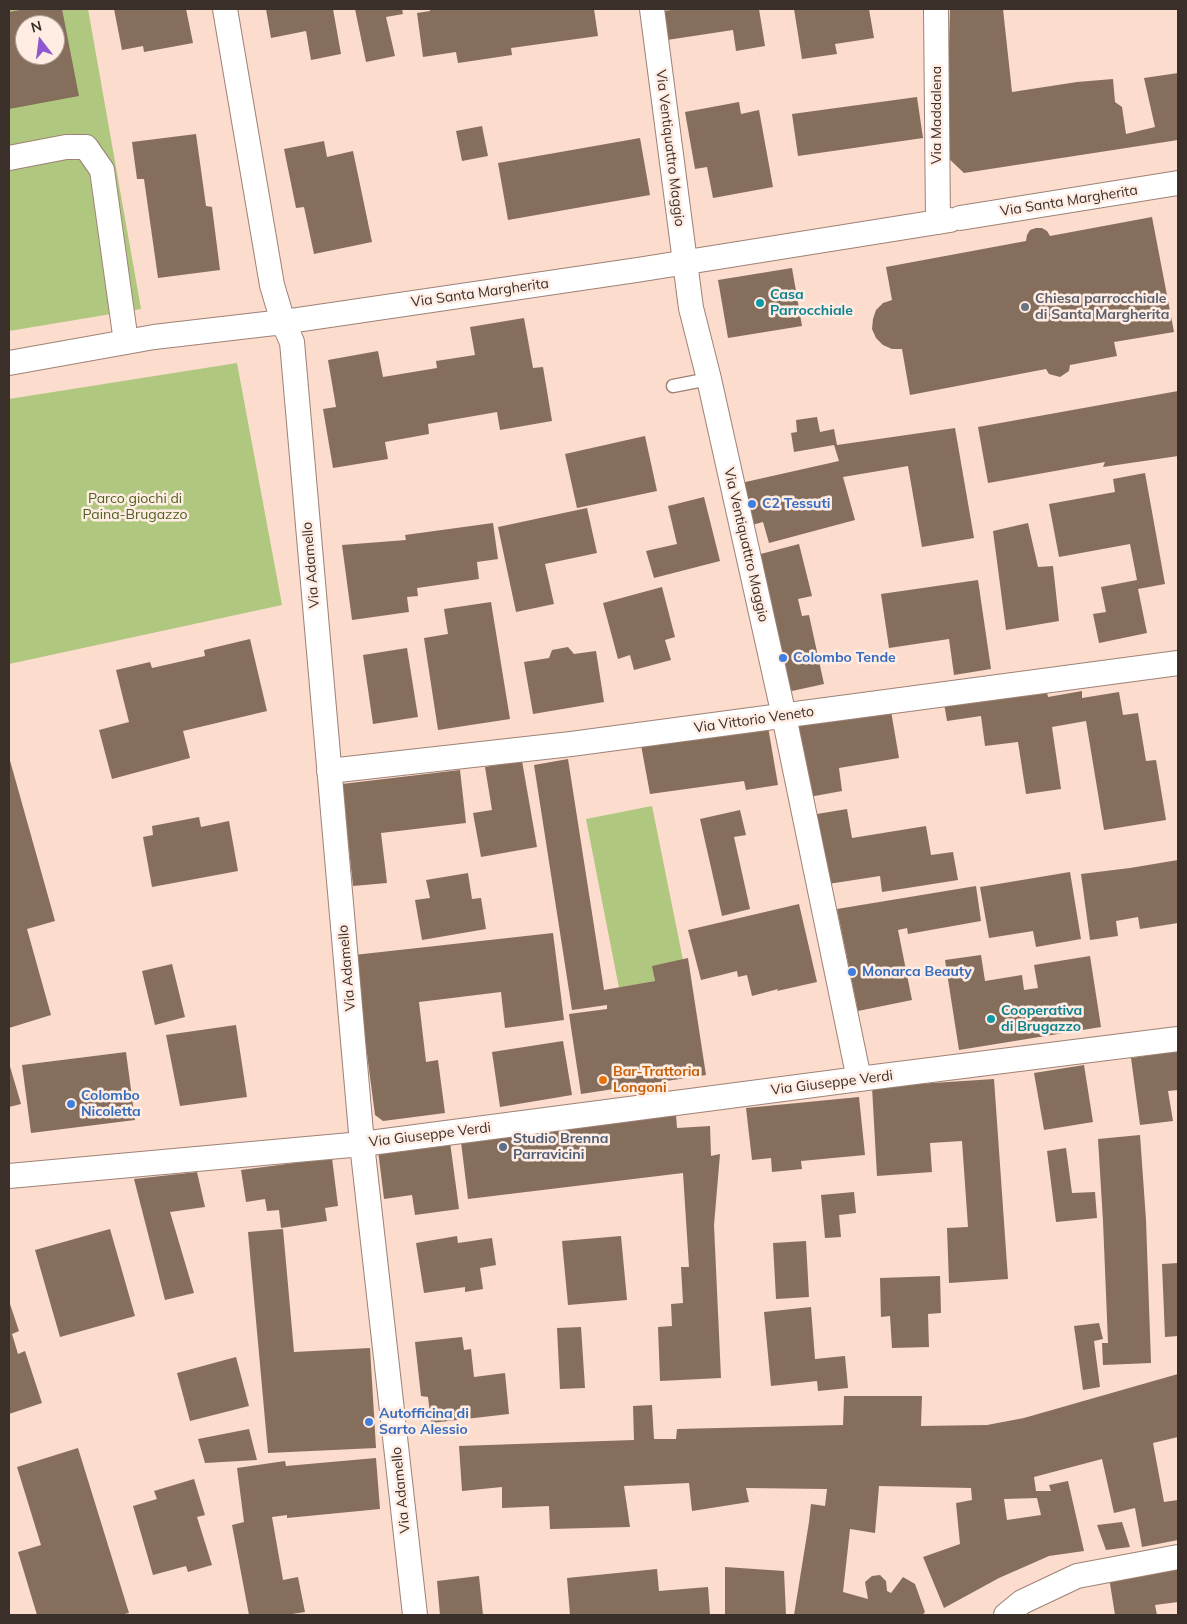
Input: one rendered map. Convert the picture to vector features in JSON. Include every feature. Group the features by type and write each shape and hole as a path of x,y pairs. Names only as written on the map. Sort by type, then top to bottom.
{"street":[{"name":"Via Adamello","path":"226,9 272,285 283,322 292,342 362,1144 415,1615"},
{"name":"Via Ventiquattro Maggio","path":"652,9 691,308 709,379 784,716 859,1079"},
{"name":"Via Maddalena","path":"936,9 949,220"},
{"path":"9,158 66,146 86,148 102,170 126,342"},
{"name":"Via Santa Margherita","path":"9,363 154,337 283,322 628,272 1178,183"},
{"name":"Via Vittorio Veneto","path":"329,771 571,744 1178,663"},
{"name":"Via Giuseppe Verdi","path":"9,1176 362,1144 1178,1039"},
{"path":"1006,1615 1022,1602 1077,1576 1178,1557"}],"lane":[{"path":"673,386 709,379"}],"green space":[{"path":"9,9 88,9 141,309 9,331"},
{"name":"Parco giochi di Paina-Brugazzo","path":"237,363 282,605 9,664 9,399"},
{"path":"652,806 683,960 653,966 655,981 619,988 586,819"}],"building":[{"path":"26,9 62,9 63,15 15,15 15,65 65,65 65,24 79,96 9,109 9,12"},
{"path":"114,9 186,9 193,43 144,52 143,46 122,50"},
{"path":"266,9 333,9 341,54 311,60 306,31 271,38"},
{"path":"355,9 402,9 403,14 386,17 395,56 366,62"},
{"path":"430,9 594,9 598,36 511,48 512,55 458,63 456,52 423,57 417,13 430,11"},
{"path":"680,9 759,9 765,46 736,51 733,30 667,40 663,11"},
{"path":"794,9 869,9 874,38 835,44 837,54 802,59"},
{"path":"950,9 1003,9 1012,92 1077,82 1113,79 1115,102 1122,107 1126,134 1155,127 1144,78 1178,73 1178,140 964,173 946,156"},
{"path":"917,97 923,138 798,156 792,114"},
{"path":"739,102 741,114 759,110 773,187 713,198 707,167 695,169 685,112"},
{"path":"482,126 488,156 462,161 456,131"},
{"path":"196,134 206,206 212,207 220,270 158,278 144,179 137,179 132,142"},
{"path":"640,138 650,195 508,220 498,163"},
{"path":"324,141 327,157 353,151 372,242 314,254 304,207 296,208 284,149"},
{"name":"Chiesa parrocchiale di Santa Margherita","path":"1152,217 1174,332 1114,342 1117,356 1070,365 1069,371 1060,377 1049,374 1046,369 910,395 902,349 892,349 883,345 876,338 872,329 876,310 883,303 892,300 886,267 1026,241 1030,230 1036,228 1042,228 1050,236"},
{"name":"Casa Parrocchiale","path":"792,268 802,326 728,338 718,280"},
{"path":"524,318 533,368 543,367 552,421 500,430 497,412 428,424 429,434 385,442 388,459 333,468 323,409 336,407 328,360 378,351 383,377 437,368 436,361 475,355 470,327"},
{"path":"1178,391 1178,456 1103,467 1105,462 988,483 978,427"},
{"path":"817,417 820,432 834,429 837,445 955,428 974,538 922,547 908,466 843,477 855,520 769,543 763,522 752,525 741,483 839,461 834,445 794,452 791,433 797,432 796,420"},
{"path":"645,436 657,491 577,508 565,454"},
{"path":"1145,473 1165,584 1138,589 1147,633 1099,643 1093,614 1106,612 1101,587 1137,580 1130,544 1059,557 1049,504 1115,492 1113,479"},
{"path":"704,497 720,561 654,578 646,551 677,544 668,506"},
{"path":"587,508 597,553 545,564 554,604 516,612 498,527"},
{"path":"493,523 498,559 477,562 479,579 417,588 418,596 407,597 409,612 352,620 342,545 406,540 405,535"},
{"path":"1028,523 1038,567 1053,566 1059,621 1006,630 993,531"},
{"path":"799,544 812,596 798,599 802,616 809,615 824,684 792,691 782,682 753,556"},
{"path":"978,580 991,669 954,675 949,639 889,648 881,594"},
{"path":"662,587 675,637 665,640 671,660 634,670 630,655 618,659 603,603"},
{"path":"491,602 510,719 438,730 424,638 448,634 444,609"},
{"path":"250,639 267,711 183,731 190,758 112,779 99,730 129,722 116,670 150,662 152,668 205,656 204,650"},
{"path":"568,647 574,654 596,651 604,702 533,714 524,662 549,658 552,650"},
{"path":"407,648 418,717 373,724 363,655"},
{"path":"1046,688 1048,697 1082,691 1082,698 1119,692 1123,715 1138,713 1146,761 1156,760 1166,820 1104,830 1086,721 1052,727 1061,789 1026,794 1018,742 985,746 981,716 947,721 944,703"},
{"path":"890,705 899,758 839,768 842,791 809,797 796,721"},
{"path":"767,721 778,785 746,790 744,781 650,794 641,745"},
{"path":"9,757 55,921 27,929 51,1015 9,1028"},
{"path":"568,759 604,990 655,981 652,966 688,958 706,1075 581,1094 569,1014 607,1009 607,1005 572,1010 534,765"},
{"path":"522,761 537,847 481,857 473,813 492,810 485,767"},
{"path":"460,770 466,823 381,833 387,883 353,886 342,784"},
{"path":"847,809 852,838 926,826 931,855 953,852 958,880 882,892 880,876 828,884 817,814"},
{"path":"740,810 746,835 734,837 750,909 722,916 700,819"},
{"path":"199,817 201,827 229,821 238,871 152,887 143,837 153,835 152,826"},
{"path":"1178,860 1178,923 1140,929 1138,917 1116,921 1118,936 1090,940 1081,874"},
{"path":"1070,872 1081,939 1036,947 1033,931 989,938 980,887"},
{"path":"468,873 472,899 481,898 486,929 422,940 415,900 430,898 426,880"},
{"path":"976,886 981,921 908,934 907,928 898,930 912,1000 858,1011 837,909"},
{"path":"799,904 817,982 752,996 747,975 738,977 737,971 701,980 688,930"},
{"path":"553,933 564,1020 505,1028 501,992 419,1002 426,1062 438,1060 445,1113 383,1121 375,1115 354,955"},
{"path":"981,955 985,981 1022,975 1024,990 1038,988 1034,965 1090,956 1101,1027 959,1050 945,960"},
{"path":"172,964 185,1017 155,1025 142,971"},
{"path":"236,1025 247,1097 180,1106 166,1035"},
{"path":"563,1041 572,1095 500,1107 492,1052"},
{"path":"1178,1051 1178,1090 1168,1091 1173,1121 1140,1125 1131,1058"},
{"path":"126,1052 135,1120 31,1133 22,1065"},
{"path":"9,1063 21,1104 9,1107"},
{"path":"1084,1065 1093,1122 1044,1130 1034,1073"},
{"path":"994,1079 1008,1279 949,1283 947,1228 968,1227 962,1141 930,1143 932,1172 877,1176 872,1087"},
{"path":"859,1097 865,1155 801,1161 802,1169 772,1172 771,1158 752,1160 746,1108"},
{"path":"676,1115 677,1128 710,1126 711,1156 720,1154 714,1225 721,1378 660,1381 658,1327 672,1326 671,1304 683,1303 681,1267 689,1267 683,1173 468,1199 461,1142"},
{"path":"1140,1135 1146,1220 1151,1363 1103,1365 1102,1343 1108,1343 1098,1139"},
{"path":"450,1142 459,1209 415,1215 412,1195 384,1199 378,1150"},
{"path":"1066,1148 1072,1193 1095,1192 1097,1218 1056,1222 1047,1151"},
{"path":"332,1158 338,1206 325,1208 327,1221 281,1228 279,1210 267,1211 265,1199 246,1202 241,1170"},
{"path":"197,1172 205,1207 170,1212 194,1293 165,1300 134,1179"},
{"path":"854,1192 856,1213 839,1215 841,1237 825,1238 821,1195"},
{"path":"110,1229 135,1316 60,1337 35,1250"},
{"path":"283,1229 294,1352 370,1348 376,1448 268,1453 248,1232"},
{"path":"457,1236 458,1243 492,1238 496,1265 480,1268 483,1289 465,1292 465,1287 424,1293 416,1243"},
{"path":"621,1236 627,1300 568,1305 562,1241"},
{"path":"806,1241 809,1297 776,1299 773,1243"},
{"path":"1178,1263 1178,1336 1165,1337 1162,1264"},
{"path":"940,1276 941,1313 928,1314 929,1347 892,1348 890,1316 881,1317 880,1278"},
{"path":"9,1301 19,1331 12,1334 18,1354 25,1351 42,1403 9,1414"},
{"path":"811,1307 815,1359 845,1356 848,1388 818,1391 817,1381 771,1386 764,1312"},
{"path":"1099,1323 1103,1339 1094,1341 1100,1387 1083,1390 1074,1326"},
{"path":"581,1327 585,1388 560,1389 557,1328"},
{"path":"462,1337 464,1350 471,1349 474,1377 505,1373 509,1414 431,1423 428,1397 421,1396 415,1342"},
{"path":"236,1357 249,1406 190,1421 177,1373"},
{"path":"1178,1374 1178,1437 1153,1443 1164,1502 1178,1500 1178,1540 1142,1547 1135,1508 1114,1513 1102,1459 1034,1477 1036,1491 1051,1491 1049,1485 1068,1481 1084,1551 1049,1556 999,1578 944,1608 923,1557 960,1544 956,1503 972,1500 971,1488 879,1486 875,1533 850,1529 843,1592 868,1599 865,1582 872,1576 880,1575 886,1581 887,1591 891,1593 903,1577 915,1584 925,1612 922,1615 794,1615 811,1504 825,1506 827,1489 746,1488 749,1502 692,1511 689,1483 624,1486 630,1527 550,1529 549,1506 502,1508 502,1487 462,1491 459,1446 634,1440 633,1406 652,1405 654,1439 676,1439 677,1429 843,1425 844,1396 922,1396 921,1426 987,1425 1024,1418","holes":["1037,1498 1041,1515 1007,1520 1004,1499"]},
{"path":"249,1429 257,1460 205,1463 198,1439"},
{"path":"78,1448 129,1613 120,1615 37,1615 18,1552 41,1545 17,1467"},
{"path":"376,1458 380,1509 287,1518 287,1515 272,1517 283,1580 298,1577 305,1612 286,1615 249,1615 232,1525 244,1522 237,1468 285,1461 286,1466"},
{"path":"194,1479 205,1515 197,1517 212,1565 188,1572 186,1566 153,1575 133,1506 157,1499 154,1491"},
{"path":"1122,1522 1130,1547 1106,1550 1097,1525"},
{"path":"1178,1561 1178,1602 1155,1605 1157,1615 1115,1615 1108,1571"},
{"path":"725,1567 784,1571 786,1615 725,1615"},
{"path":"657,1569 659,1591 708,1587 710,1615 570,1615 567,1578"},
{"path":"479,1576 483,1615 440,1615 437,1581"}],"place":[{"name":"Casa Parrocchiale","path":"760,303"},
{"name":"Chiesa parrocchiale di Santa Margherita","path":"1025,307"},
{"name":"C2 Tessuti","path":"752,504"},
{"name":"Colombo Tende","path":"783,658"},
{"name":"Monarca Beauty","path":"852,972"},
{"name":"Cooperativa di Brugazzo","path":"991,1019"},
{"name":"Bar-Trattoria Longoni","path":"603,1080"},
{"name":"Colombo Nicoletta","path":"71,1104"},
{"name":"Studio Brenna Parravicini","path":"503,1147"},
{"name":"Autofficina di Sarto Alessio","path":"369,1422"}]}
